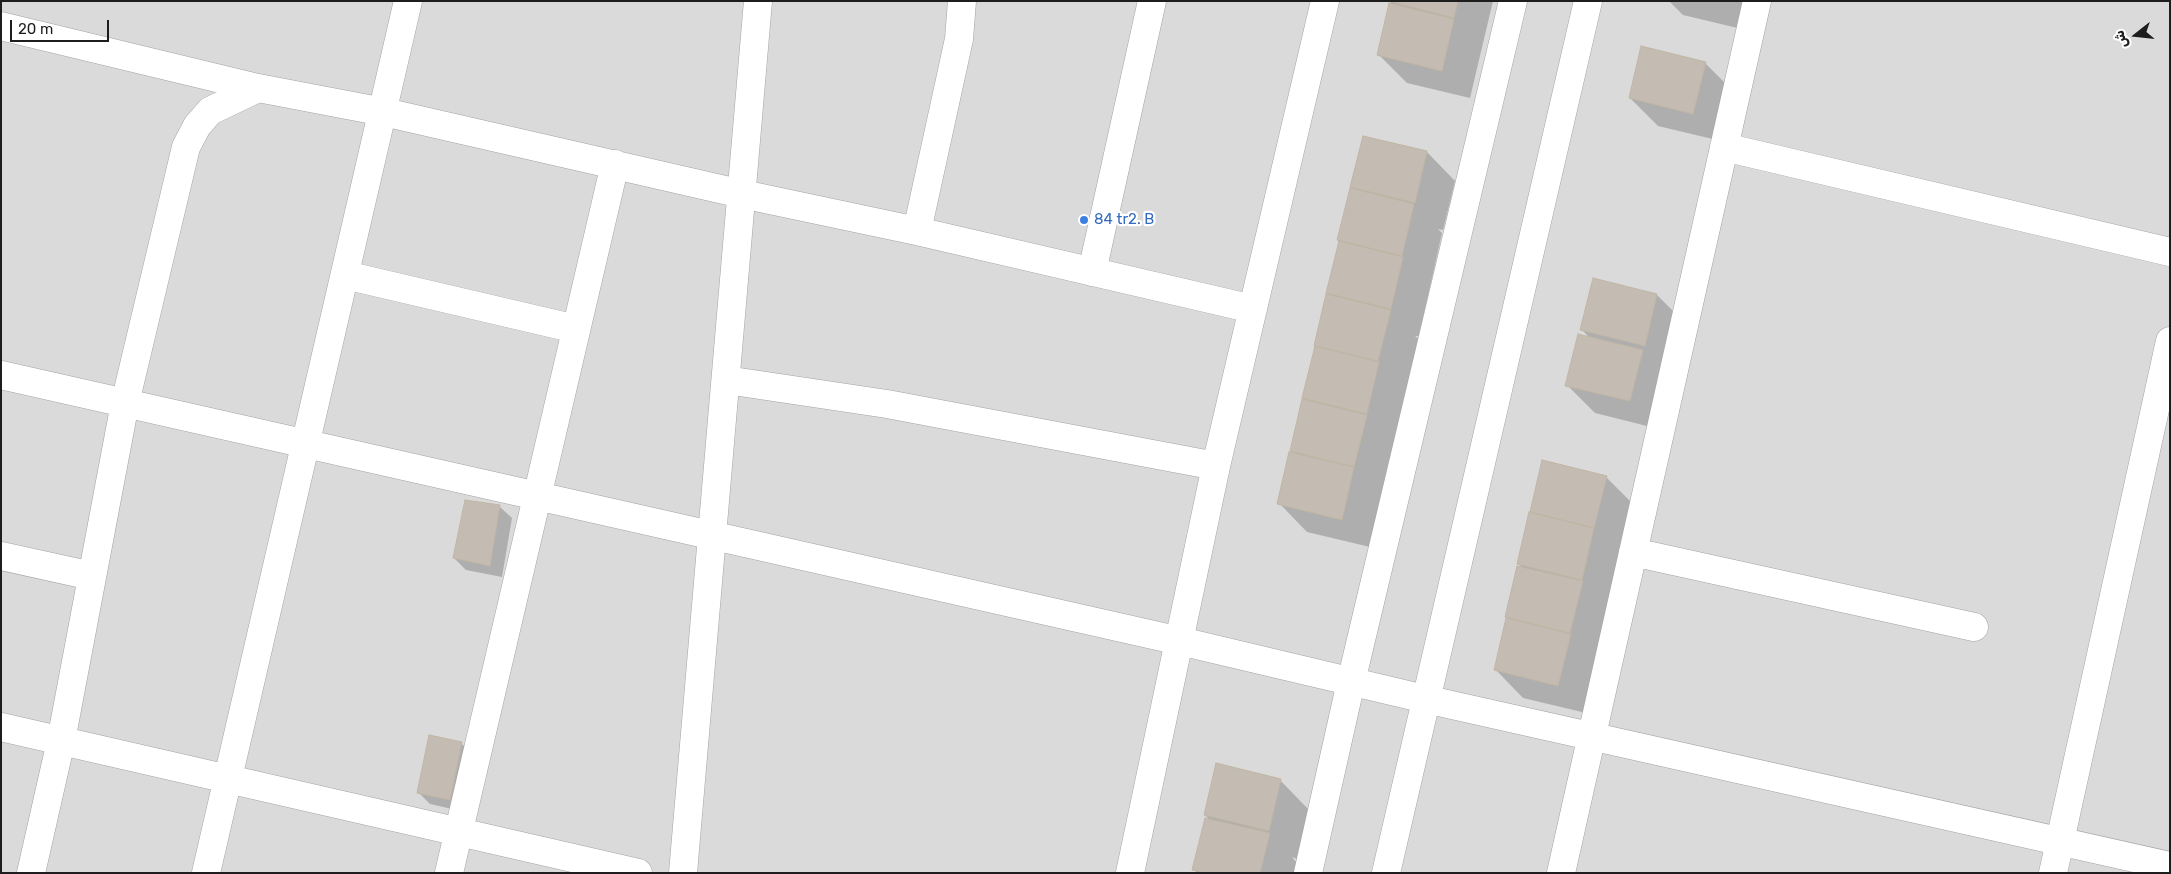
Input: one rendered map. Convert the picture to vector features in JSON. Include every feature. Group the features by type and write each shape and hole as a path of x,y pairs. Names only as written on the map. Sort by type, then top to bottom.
{"street":[{"path":"206,873 304,444 384,112 408,1"},
{"path":"683,873 758,1"},
{"path":"917,231 959,39 962,1"},
{"path":"1092,272 1152,1"},
{"path":"1130,873 1216,466 1325,1"},
{"path":"1308,873 1351,682 1513,1"},
{"path":"1386,873 1588,1"},
{"path":"1561,873 1757,1"},
{"path":"1,26 258,88 384,112 742,194 917,231 1253,310"},
{"path":"31,873 61,741 125,403 186,147 197,126 210,111 258,88"},
{"path":"1724,146 2170,252"},
{"path":"449,873 615,164"},
{"path":"345,275 576,329"},
{"path":"2053,873 2170,341"},
{"path":"1,375 2170,866"},
{"path":"726,380 887,404 1216,466"},
{"path":"1633,552 1974,628"},
{"path":"1,556 92,576"},
{"path":"1,727 638,873"}],"shaded area":[{"path":"1,1 2170,1 2170,873 1,873"}],"building":[{"path":"1389,1 1458,1 1454,18"},
{"path":"1389,3 1454,19 1442,71 1377,55"},
{"path":"1641,46 1706,62 1693,114 1629,98"},
{"path":"1363,136 1427,151 1415,203 1350,187"},
{"path":"1350,188 1414,204 1402,256 1337,240"},
{"path":"1339,241 1403,257 1391,309 1326,293"},
{"path":"1593,278 1657,294 1645,346 1580,330"},
{"path":"1326,294 1391,310 1378,361 1314,346"},
{"path":"1578,334 1643,350 1630,401 1565,386"},
{"path":"1315,346 1379,362 1367,414 1302,398"},
{"path":"1302,399 1367,415 1354,467 1290,451"},
{"path":"1289,452 1354,467 1342,520 1277,504"},
{"path":"1542,460 1607,476 1594,528 1530,512"},
{"path":"465,500 500,505 490,566 453,558"},
{"path":"1529,512 1594,528 1582,580 1517,564"},
{"path":"1517,566 1583,581 1570,633 1505,617"},
{"path":"1506,618 1571,634 1558,686 1494,670"},
{"path":"429,735 462,742 450,800 417,793"},
{"path":"1216,763 1281,779 1269,831 1204,815"},
{"path":"1205,818 1270,833 1260,873 1206,873 1192,870"}],"place":[{"name":"84 tr2. B","path":"1084,220"}]}
